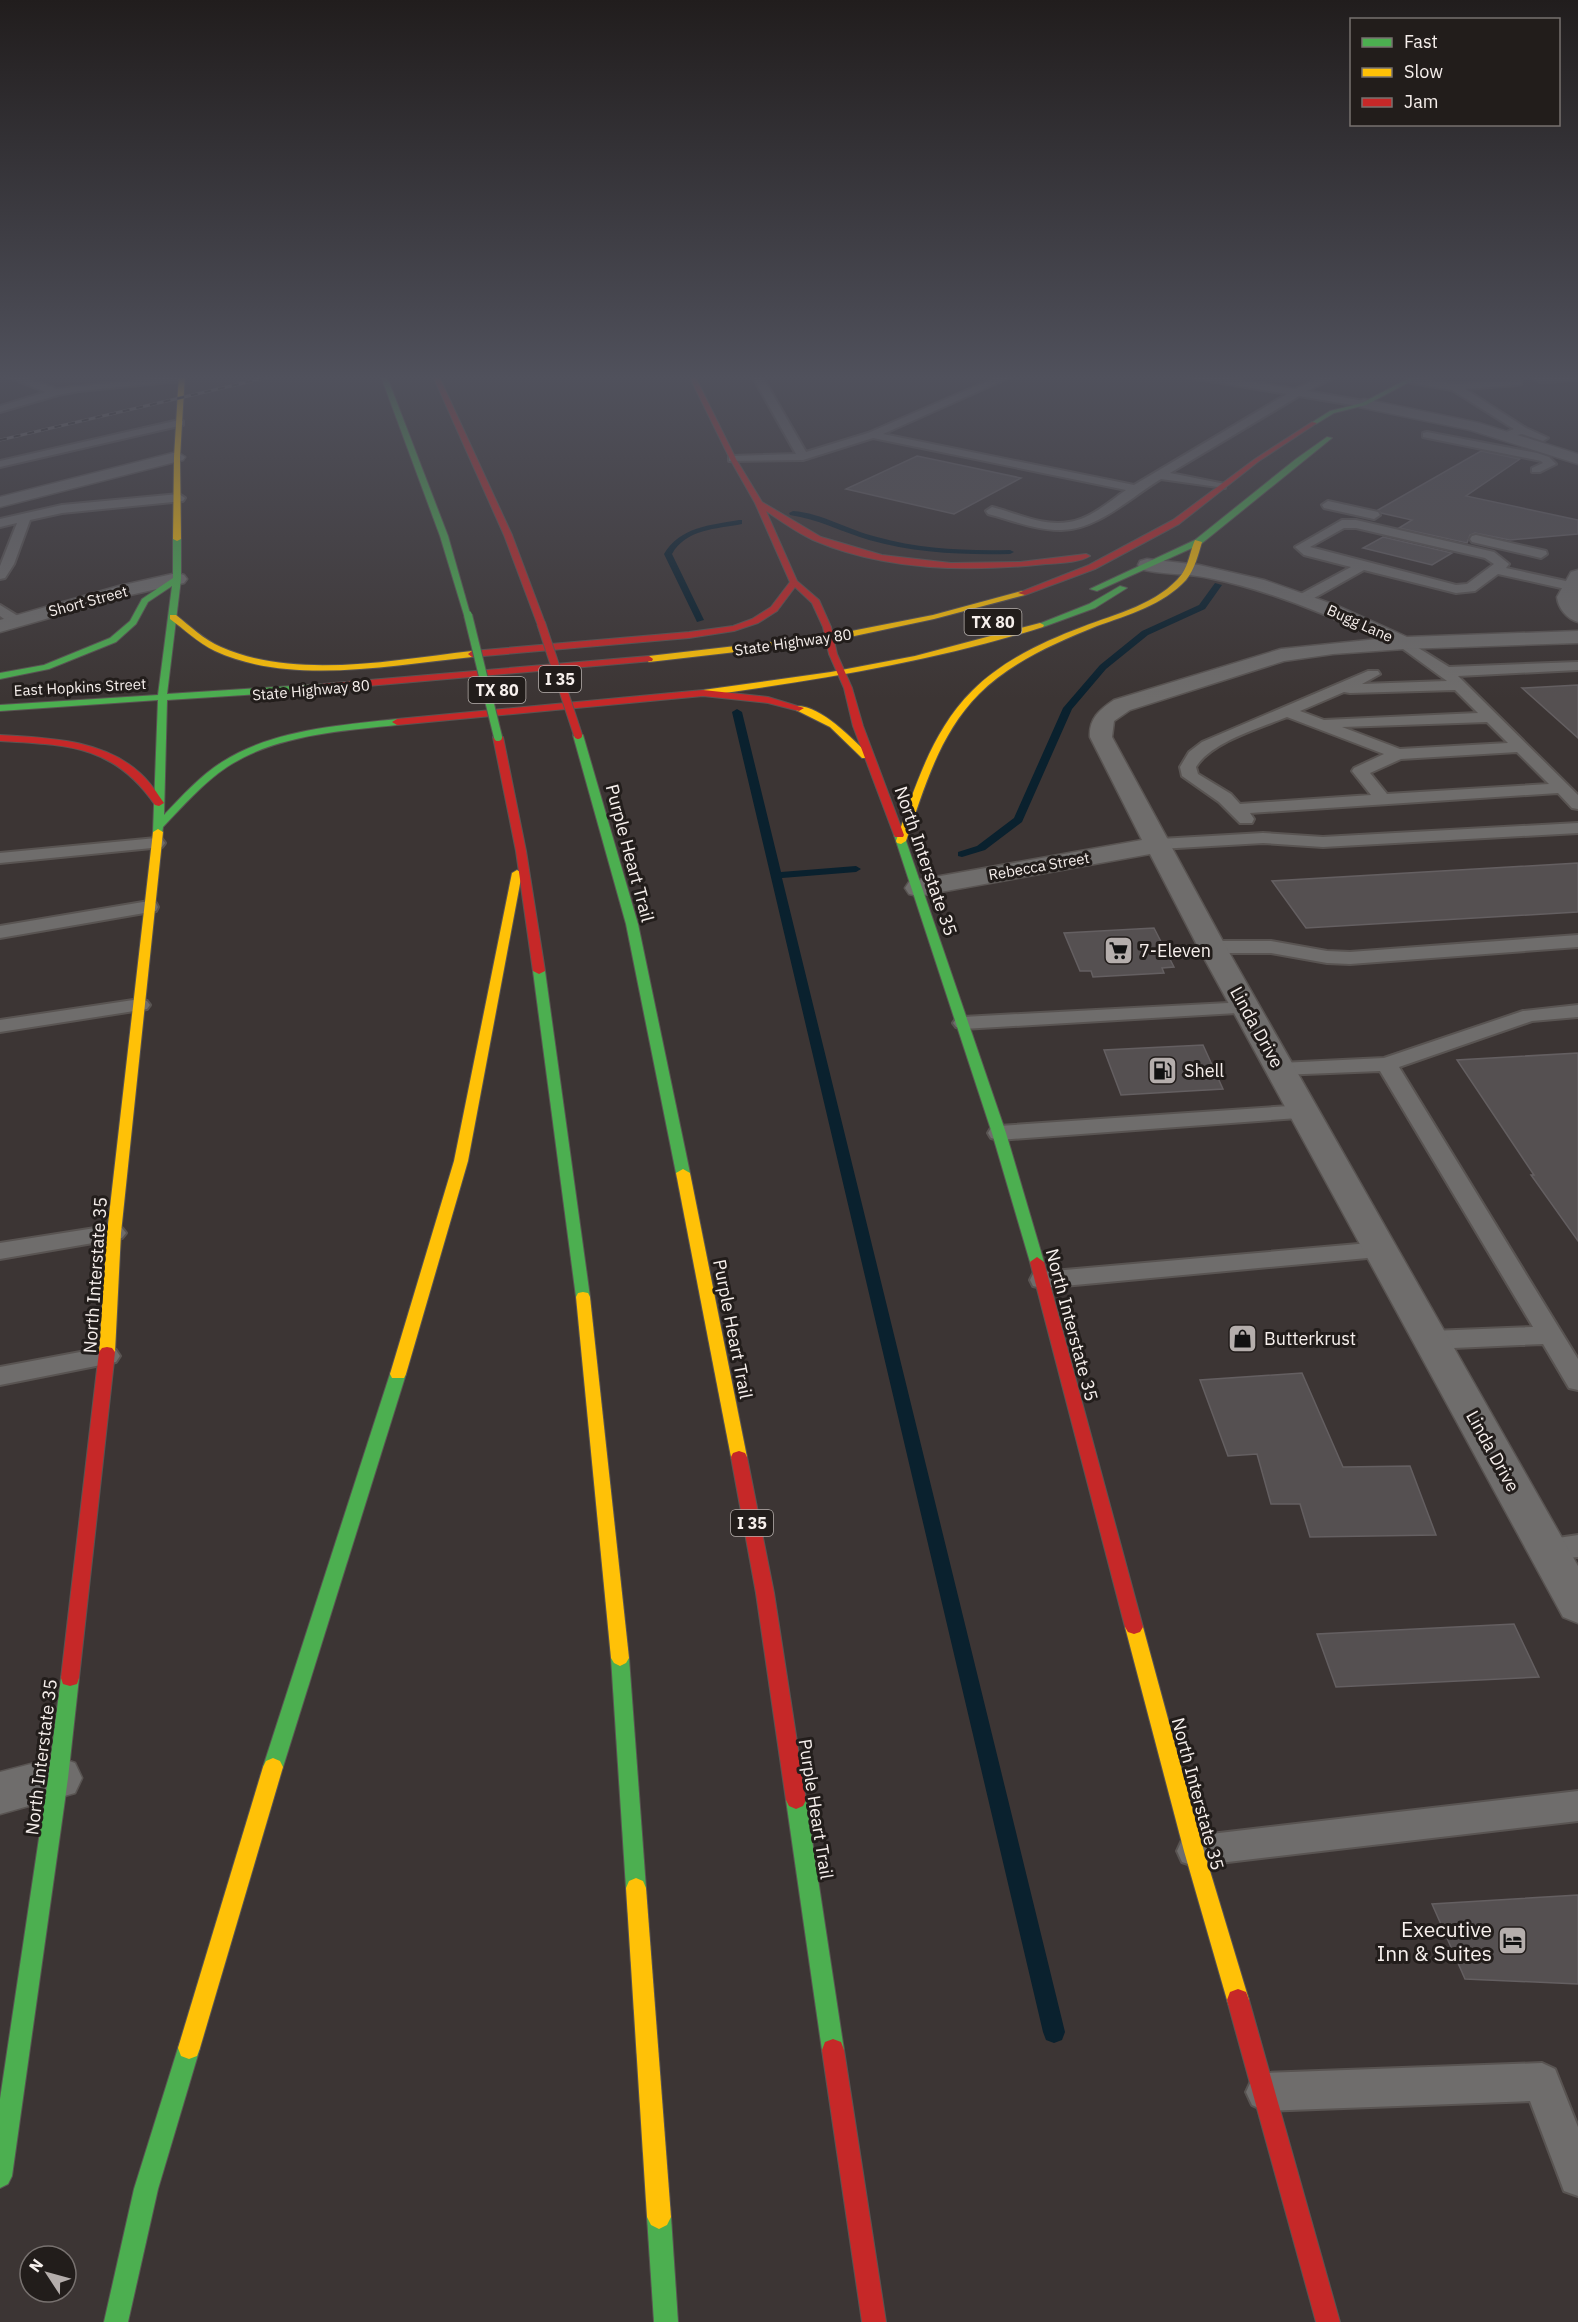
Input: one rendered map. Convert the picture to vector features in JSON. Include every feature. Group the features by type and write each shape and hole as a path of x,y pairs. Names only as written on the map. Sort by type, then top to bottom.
{"main road":[{"name":"North Interstate 35","path":"0,2176 58,1778 107,1356 114,1233 157,835 162,698 168,680 177,579 178,482"},
{"path":"424,482 444,536 468,615 498,737 521,851 557,1097 591,1362 620,1662 666,2322"},
{"name":"Purple Heart Trail","path":"484,482 508,535 541,623 578,735 632,924 701,1259 765,1593 874,2322"},
{"name":"North Interstate 35","path":"747,482 759,503 794,582 816,602 831,638 827,655 843,676 871,762 918,888 926,918 999,1133 1042,1280 1194,1851 1265,2092 1328,2322"},
{"name":"State Highway 80","path":"162,698 262,692 678,656 831,638 934,617 1038,589 1092,567 1176,522 1226,482"},
{"path":"157,835 206,778 235,758 286,740 360,726 703,693 843,676 939,657 989,643 1052,621 1116,593 1134,579 1164,543 1244,482"},
{"name":"State Highway 80","path":"1069,599 1198,542 1271,482"},
{"path":"759,503 817,538 899,559 978,565 1032,564 1075,559 1140,542"},
{"path":"901,841 932,756 951,720 974,694 1017,662 1044,647 1161,595 1190,569 1198,542"},
{"path":"0,676 46,667 113,640 133,622 145,601 177,579"},
{"path":"245,674 689,635 730,629 760,618 776,608 794,582"},
{"path":"173,617 216,648 236,656 264,663 333,667"},
{"name":"State Highway 80","path":"827,655 852,651"},
{"path":"144,681 168,680"},
{"name":"TX 80","path":"549,685 573,683"},
{"name":"TX 80","path":"478,692 502,689"},
{"path":"703,693 758,698 798,707 830,722 871,762"},
{"name":"East Hopkins Street","path":"0,708 162,698"},
{"path":"0,728 33,726"},
{"path":"0,738 56,742 117,761 135,773 159,803"},
{"path":"116,2322 146,2189 276,1757 412,1330 461,1161 521,851"}],"street":[{"path":"0,502 77,482"},
{"name":"Bugg Lane","path":"1147,565 1190,569 1226,576 1302,599 1358,621 1404,643 1578,637"},
{"name":"Short Street","path":"5,619 177,579"},
{"path":"1573,590 1569,608 1578,616"},
{"name":"Linda Drive","path":"1404,643 1333,648 1281,656 1122,705 1108,714 1100,726 1101,737 1160,844 1212,947 1431,1340 1563,1547 1578,1605"},
{"name":"Rebecca Street","path":"918,888 1160,844"},
{"path":"0,1793 58,1778"}],"lane":[{"path":"1104,482 1136,489"},
{"path":"992,511 1054,526 1069,526 1080,523 1147,482"},
{"path":"1201,482 1221,486"},
{"path":"0,523 62,509 179,498"},
{"path":"1328,505 1541,554"},
{"path":"0,575 8,564 25,517"},
{"path":"1342,524 1356,524 1489,555 1503,564 1470,588 1456,589 1361,566 1308,552 1301,548 1342,524"},
{"path":"1302,599 1361,566"},
{"path":"1497,570 1573,590"},
{"path":"1404,643 1446,672 1578,804"},
{"path":"1446,672 1578,666"},
{"path":"1263,838 1238,809 1190,776 1188,767 1195,755 1208,745 1373,674"},
{"path":"1334,690 1459,685"},
{"path":"1286,711 1398,754"},
{"path":"1319,724 1490,717"},
{"path":"1383,800 1360,771 1398,754 1521,747"},
{"path":"1238,809 1562,788"},
{"path":"1160,844 1263,838 1323,842 1578,828"},
{"path":"0,858 157,835"},
{"path":"0,932 149,907"},
{"path":"1212,947 1271,947 1328,957 1350,958 1578,941"},
{"path":"0,1026 140,1005"},
{"path":"963,1023 1247,1008"},
{"path":"1280,1069 1387,1064 1530,1015 1578,1011"},
{"path":"1387,1064 1578,1382"},
{"path":"999,1133 1305,1112"},
{"path":"0,1251 114,1233"},
{"path":"1042,1280 1381,1250"},
{"path":"1431,1340 1549,1335"},
{"path":"0,1376 107,1356"},
{"path":"1194,1851 1578,1806"},
{"path":"1265,2092 1542,2082 1578,2177"}],"building":[{"path":"860,482 1013,482 954,514 846,489"},
{"path":"1426,482 1486,482 1466,496 1578,520 1578,534 1510,540 1475,533 1470,535 1467,543 1399,528 1412,520 1381,513 1378,510"},
{"path":"1383,537 1452,553 1432,565 1363,548"},
{"path":"1578,685 1578,738 1522,688"},
{"path":"1578,863 1578,912 1306,928 1272,881"},
{"name":"7-Eleven","path":"1154,928 1174,967 1162,968 1164,973 1093,977 1091,971 1080,971 1064,933"},
{"name":"Shell","path":"1203,1045 1223,1089 1121,1095 1104,1050"},
{"path":"1578,1053 1578,1241 1531,1175 1534,1175 1457,1060"},
{"path":"1302,1373 1343,1467 1410,1466 1436,1535 1310,1537 1300,1504 1271,1504 1257,1454 1228,1456 1200,1380"},
{"path":"1514,1624 1539,1677 1336,1687 1317,1634"},
{"name":"Executive Inn & Suites","path":"1578,1895 1578,1984 1465,1979 1432,1904"}],"waterway":[{"path":"793,513 809,515 873,539 911,547 970,552 1010,552"},
{"path":"700,620 668,554 673,545 689,534 709,527 739,522"},
{"path":"962,854 981,848 1018,820 1068,708 1103,667 1145,633 1202,607 1218,585"},
{"path":"737,712 1054,2032"},
{"path":"777,875 856,869"}],"traffic: fast":[{"path":"424,482 444,536 468,615"},
{"path":"1094,589 1198,542 1271,482"},
{"path":"158,832 163,680 177,579 177,539"},
{"path":"0,676 46,667 113,640 133,622 145,601 177,579"},
{"path":"1040,625 1092,606 1123,588"},
{"path":"468,615 498,737"},
{"path":"0,708 322,687"},
{"path":"159,826 194,789 214,772 252,750 292,738 397,722"},
{"path":"578,735 632,924 683,1173"},
{"path":"899,835 999,1133 1037,1262"},
{"path":"539,971 583,1297"},
{"path":"273,1767 398,1374"},
{"path":"620,1658 636,1888"},
{"path":"0,2176 58,1778 70,1678"},
{"path":"796,1800 833,2050"},
{"path":"116,2322 146,2189 189,2048"},
{"path":"659,2217 666,2322"}],"traffic: slow":[{"path":"177,482 177,539"},
{"path":"901,841 930,762 949,724 961,707 1012,664 1039,649 1161,596 1188,571 1198,542"},
{"path":"649,659 831,638 934,617 1022,593"},
{"path":"173,617 218,649 246,659 276,665 343,666 472,654"},
{"path":"703,693 831,675 915,659 1040,625"},
{"path":"799,708 833,725 865,756"},
{"path":"107,1352 114,1233 158,832"},
{"path":"398,1374 461,1161 517,873"},
{"path":"683,1173 739,1457"},
{"path":"583,1297 620,1658"},
{"path":"1134,1627 1194,1851 1238,2000"},
{"path":"189,2048 273,1767"},
{"path":"636,1888 659,2217"}],"traffic: jam":[{"path":"484,482 508,535 541,623"},
{"path":"747,482 759,503 794,582 816,602 827,627 833,654 848,688 858,726 899,835"},
{"path":"1022,593 1092,567 1176,522 1228,482"},
{"path":"759,503 818,539 882,558 916,563 986,566 1086,556"},
{"path":"472,654 689,635 734,628 755,621 774,609 794,582"},
{"path":"541,623 578,735"},
{"path":"322,687 649,659"},
{"path":"397,722 703,693 768,700 799,708"},
{"path":"498,737 521,851 539,971"},
{"path":"0,738 54,742 106,755 122,763 136,774 159,803"},
{"path":"1037,1262 1134,1627"},
{"path":"70,1678 107,1352"},
{"path":"739,1457 765,1593 796,1800"},
{"path":"1238,2000 1328,2322"},
{"path":"833,2050 874,2322"}],"place":[{"name":"7-Eleven","path":"1118,950"},
{"name":"Shell","path":"1163,1070"},
{"name":"Butterkrust","path":"1243,1338"},
{"name":"Executive Inn & Suites","path":"1513,1941"}]}
